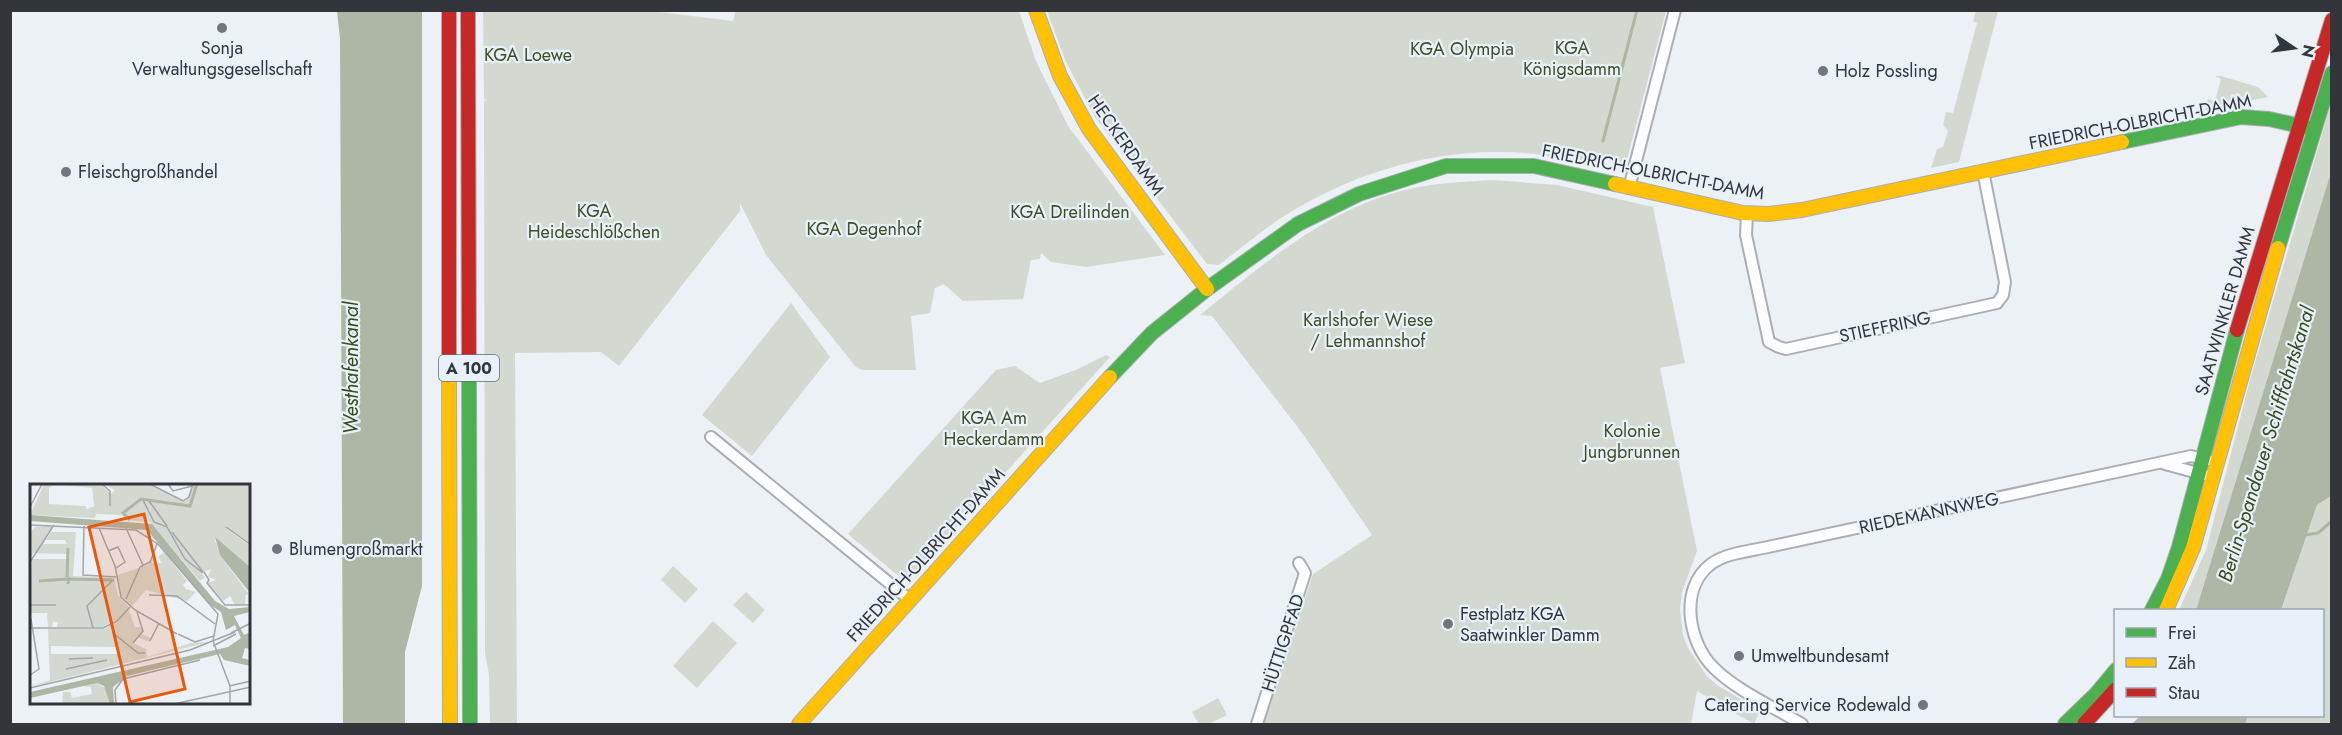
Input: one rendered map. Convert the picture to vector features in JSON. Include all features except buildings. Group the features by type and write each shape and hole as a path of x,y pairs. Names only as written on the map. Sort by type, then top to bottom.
{"main road":[{"name":"A 100","path":"448,10 450,724"},
{"name":"A 100","path":"468,10 470,724"},
{"name":"HECKERDAMM","path":"1036,10 1060,76 1089,129 1208,289"},
{"name":"SAATWINKLER DAMM","path":"2152,609 2174,563 2249,288 2331,20"},
{"name":"SAATWINKLER DAMM","path":"2166,609 2193,548 2331,73"},
{"name":"FRIEDRICH-OLBRICHT-DAMM","path":"799,724 1127,358 1152,333 1280,236 1315,214 1359,194 1446,166 1534,166 1747,214 1769,214 1802,210 2241,117 2271,117 2314,129"},
{"path":"2065,724 2096,694 2114,671"},
{"path":"2084,724 2114,690"}],"street":[{"path":"1629,188 1675,10"},
{"name":"STIEFFRING","path":"1747,214 1746,235 1769,342 1786,349 1997,303 2003,295 2006,282 1983,171"},
{"path":"711,437 910,600"},
{"name":"RIEDEMANNWEG","path":"1802,724 1731,682 1712,667 1700,651 1690,612 1693,591 1701,574 1712,564 1734,554 2162,463 2201,466 2217,463"},
{"name":"RIEDEMANNWEG","path":"2201,466 2213,477"},
{"name":"HÜTTIGPFAD","path":"1257,724 1305,573 1299,563"}],"green space":[{"path":"736,10 1019,11 1036,61 1068,126 1165,255 1086,267 1051,262 1041,253 1040,259 1031,260 1023,299 963,301 944,284 935,288 930,313 911,316 916,370 862,370 856,367 766,255 740,203 740,211 619,366 601,352 515,353 517,724 490,724 489,675 485,653 484,102 486,99 484,99 483,11 652,11 733,21"},
{"path":"1047,10 1666,11 1625,167 1596,155 1589,165 1535,154 1502,152 1435,157 1403,164 1340,186 1310,201 1273,223 1219,265 1207,264 1095,117 1066,62"},
{"path":"1976,11 1998,11 1959,162 1931,168 1937,149 1943,147 1948,131 1943,125 1946,112 1953,113 1977,23 1973,21"},
{"path":"2215,76 2258,87 2268,97 2205,110 2208,99 2215,101 2221,79"},
{"path":"2331,104 2331,172 2196,609 2179,609 2206,550 2251,376"},
{"path":"1492,180 1557,185 1653,207 1685,363 1660,368 1697,551 1682,592 1680,609 1683,635 1688,648 1706,675 1717,685 1760,711 1754,724 1697,691 1691,724 1264,724 1313,574 1372,535 1303,434 1212,316 1200,315 1294,242 1346,212 1373,200 1412,188"},
{"path":"791,303 830,357 752,456 702,415"},
{"name":"KGA Am Heckerdamm","path":"1106,355 1110,357 912,576 901,578 848,534 996,370 1015,366 1040,383 1078,369"},
{"path":"2331,496 2331,724 2245,724 2248,717 2324,717 2324,609 2281,609 2317,505"},
{"path":"673,566 698,589 685,603 661,580"},
{"path":"746,592 765,610 753,623 733,605"},
{"path":"713,621 737,643 697,688 673,666"},
{"path":"1218,698 1227,715 1209,724 1199,724 1192,712"}],"water":[{"name":"Westhafenkanal","path":"337,11 422,11 422,586 405,652 405,724 343,724 340,39"},
{"name":"Berlin-Spandauer Schifffahrtskanal","path":"2331,172 2331,496 2317,505 2281,609 2196,609"},
{"path":"2139,717 2248,717 2245,724 2132,724"}],"waterway":[{"path":"1603,141 1637,10"},
{"path":"2305,535 2318,533 2332,521"}],"traffic: fast":[{"path":"2278,248 2332,73"},
{"path":"2122,142 2241,117 2269,119 2314,129"},
{"path":"1110,377 1152,333 1207,289 1298,224 1359,194 1446,166 1534,166 1615,184"},
{"path":"2153,609 2168,579 2179,547 2237,330"},
{"path":"469,370 470,724"},
{"path":"2065,724 2096,694 2114,672"}],"traffic: slow":[{"path":"1036,10 1060,76 1089,129 1207,289"},
{"path":"1615,184 1743,213 1769,214 1802,210 2122,142"},
{"path":"2166,609 2193,548 2278,248"},
{"path":"449,358 450,724"},
{"path":"799,724 1110,377"}],"traffic: jam":[{"path":"449,10 449,358"},
{"path":"468,10 469,370"},
{"path":"2237,330 2332,20"},
{"path":"2084,724 2114,691"}],"place":[{"name":"Sonja Verwaltungsgesellschaft","path":"222,28"},
{"name":"Holz Possling","path":"1823,71"},
{"name":"Fleischgroßhandel","path":"66,172"},
{"name":"Blumengroßmarkt","path":"277,549"},
{"name":"Festplatz KGA Saatwinkler Damm","path":"1448,624"},
{"name":"Umweltbundesamt","path":"1739,656"},
{"name":"Catering Service Rodewald","path":"1923,705"}],"park label":[{"name":"KGA Olympia","path":"1462,49"},
{"name":"KGA Loewe","path":"528,55"},
{"name":"KGA Königsdamm","path":"1572,58"},
{"name":"KGA Dreilinden","path":"1070,212"},
{"name":"KGA Heideschlößchen","path":"594,221"},
{"name":"KGA Degenhof","path":"864,229"},
{"name":"Karlshofer Wiese / Lehmannshof","path":"1368,330"},
{"name":"Kolonie Jungbrunnen","path":"1632,441"}]}
